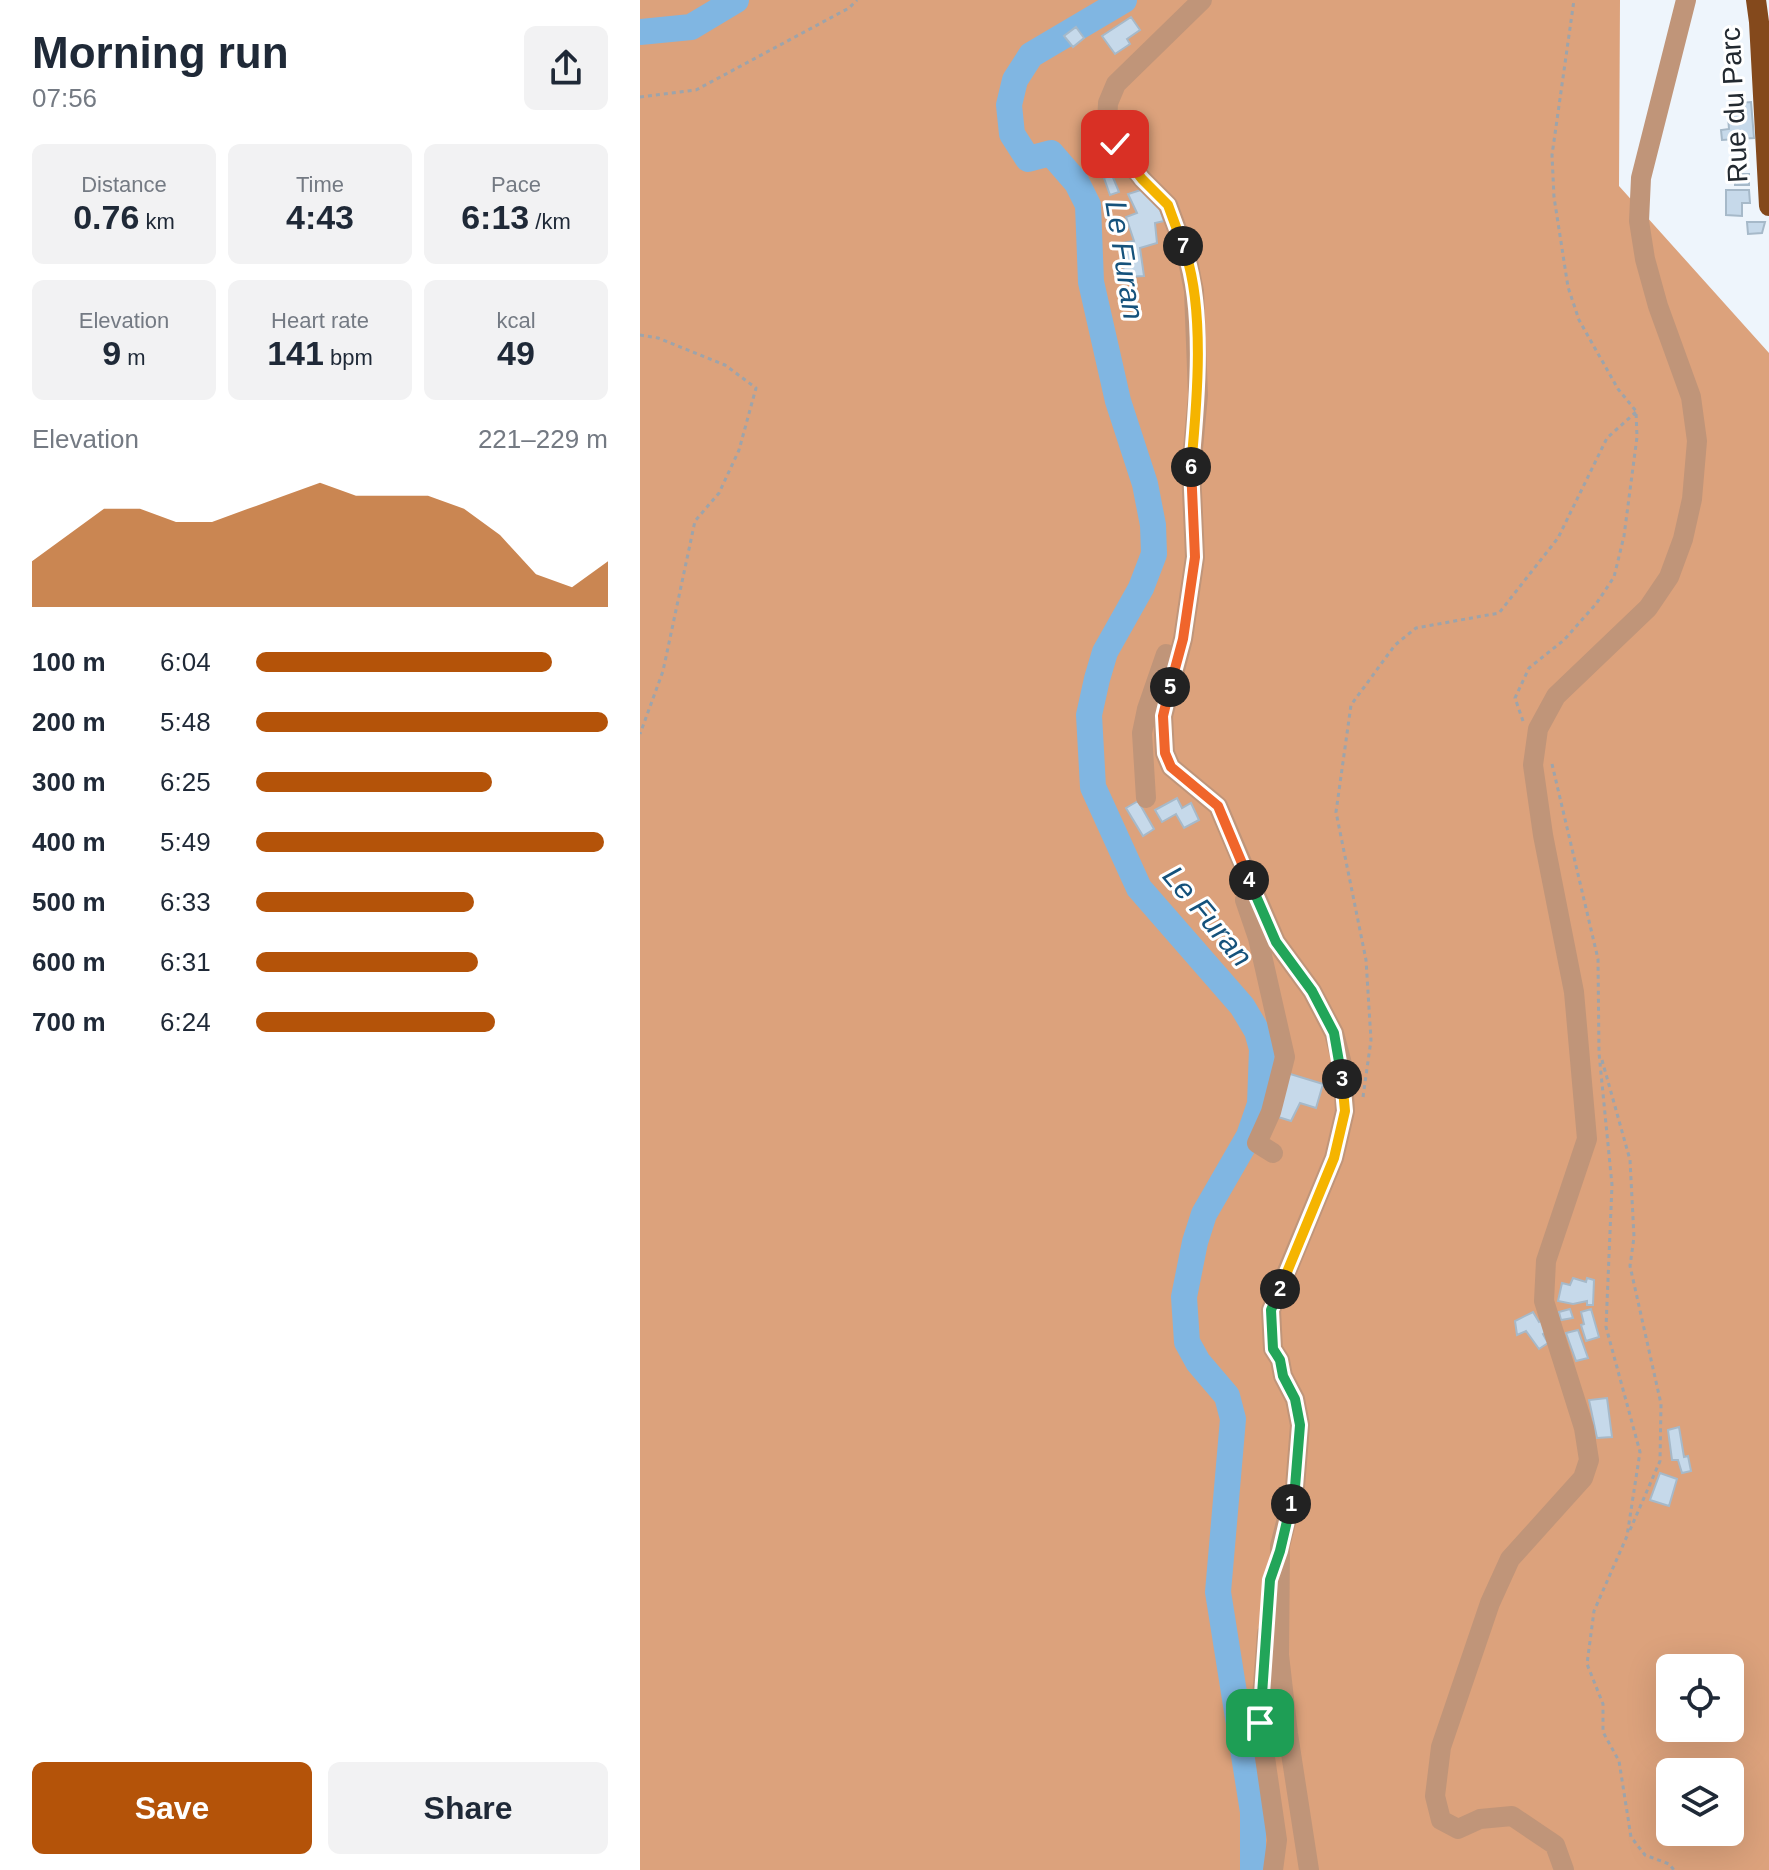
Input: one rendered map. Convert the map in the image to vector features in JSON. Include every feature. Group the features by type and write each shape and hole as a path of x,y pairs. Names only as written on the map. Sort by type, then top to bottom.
{"main road":[{"name":"Rue du Parc","path":"1756,0 1769,206"}],"street":[{"path":"1202,0 1116,84 1108,103 1107,123 1115,144 1142,179 1168,205 1187,256 1194,291 1198,395 1191,470 1195,557 1183,639 1163,716 1165,753 1171,767 1218,806 1276,942 1312,991 1334,1033 1342,1064 1345,1111 1334,1158 1271,1310 1273,1349 1295,1399 1300,1425 1295,1487 1270,1580 1260,1723 1277,1840 1273,1870"},
{"path":"1564,1870 1555,1845 1512,1816 1480,1819 1458,1829 1441,1820 1435,1796 1441,1747 1490,1603 1510,1559 1583,1478 1589,1460 1584,1428 1544,1301 1546,1261 1587,1139 1574,992 1543,835 1533,765 1538,729 1556,696 1648,608 1669,577 1683,539 1692,499 1697,441 1691,397 1651,283 1639,221 1641,178 1686,0"},
{"path":"1146,798 1142,733 1147,709 1175,628 1190,597"},
{"path":"1239,857 1238,878 1258,938 1285,1057 1271,1112 1257,1143 1273,1153"},
{"path":"1280,1551 1279,1655 1309,1870"}],"path":[{"path":"640,97 696,90 849,8 857,0"},
{"path":"1538,729 1521,720 1515,698 1529,668 1564,640 1596,604 1614,577 1624,536 1637,437 1636,411 1618,389 1579,320 1568,287 1554,197 1552,155 1574,0"},
{"path":"640,335 658,338 725,365 756,388 739,450 726,479 719,493 695,521 663,671 640,734"},
{"path":"1361,1109 1371,1040 1366,960 1336,812 1351,705 1395,645 1416,628 1499,613 1558,538 1607,438 1636,411"},
{"path":"1599,1053 1630,1160 1634,1237 1630,1266 1661,1404 1660,1461 1594,1611 1587,1664 1603,1704 1603,1732 1619,1761 1631,1837 1645,1855 1669,1864 1674,1870"},
{"path":"1627,1536 1640,1452"}],"shaded area":[{"path":"640,0 1620,0 1619,186 1769,353 1769,1870 640,1870"}],"building":[{"path":"1131,17 1140,30 1127,39 1130,44 1115,54 1102,36"},
{"path":"1076,27 1084,38 1073,47 1064,36"},
{"path":"1751,102 1754,138 1722,140 1721,130 1729,129 1727,104"},
{"path":"1735,174 1749,174 1749,185 1735,185"},
{"path":"1112,175 1119,192 1110,195 1104,178"},
{"path":"1144,189 1158,204 1164,221 1155,223 1157,243 1140,248 1144,276 1124,277 1122,243 1134,241 1126,217 1137,213 1128,194"},
{"path":"1726,190 1749,190 1750,203 1742,203 1742,216 1726,215"},
{"path":"1747,222 1765,222 1762,233 1748,234"},
{"path":"1177,798 1182,808 1191,803 1199,820 1184,828 1176,814 1162,822 1155,810"},
{"path":"1138,801 1154,829 1143,836 1126,808"},
{"path":"1287,1073 1323,1084 1316,1108 1300,1103 1291,1121 1275,1116"},
{"path":"1573,1278 1586,1282 1587,1278 1594,1280 1593,1305 1587,1305 1587,1301 1573,1304 1558,1301 1562,1283 1570,1285"},
{"path":"1570,1309 1573,1318 1561,1320 1559,1312"},
{"path":"1591,1309 1599,1337 1586,1341 1581,1312"},
{"path":"1533,1312 1539,1322 1545,1319 1550,1329 1543,1334 1548,1343 1539,1349 1526,1331 1517,1335 1515,1321"},
{"path":"1578,1330 1588,1358 1576,1361 1566,1333"},
{"path":"1607,1398 1612,1437 1597,1438 1589,1400"},
{"path":"1679,1427 1684,1457 1688,1456 1691,1471 1682,1473 1678,1460 1672,1460 1668,1430"},
{"path":"1660,1473 1677,1479 1669,1506 1650,1500"}],"waterway":[{"name":"Le Furan","path":"640,32 691,27 736,0"},
{"name":"Le Furan","path":"1124,0 1031,55 1015,80 1009,105 1012,134 1028,159 1051,153 1077,183 1088,205 1091,282 1118,401 1145,484 1153,525 1154,554 1141,588 1105,652 1097,679 1089,715 1093,787 1139,888 1242,1006 1257,1031 1262,1049 1260,1104 1249,1136 1204,1214 1184,1297 1187,1342 1198,1362 1227,1396 1233,1419 1218,1592 1253,1812 1253,1870"}],"route":[{"path":"1115,144 1142,179 1168,205 1187,256 1194,291 1198,395 1191,470 1195,557 1183,639 1163,716 1165,753 1171,767 1218,806 1276,942 1312,991 1334,1033 1342,1064 1345,1111 1334,1158 1271,1310 1273,1349 1295,1399 1300,1425 1295,1487 1270,1580 1260,1723"}]}
